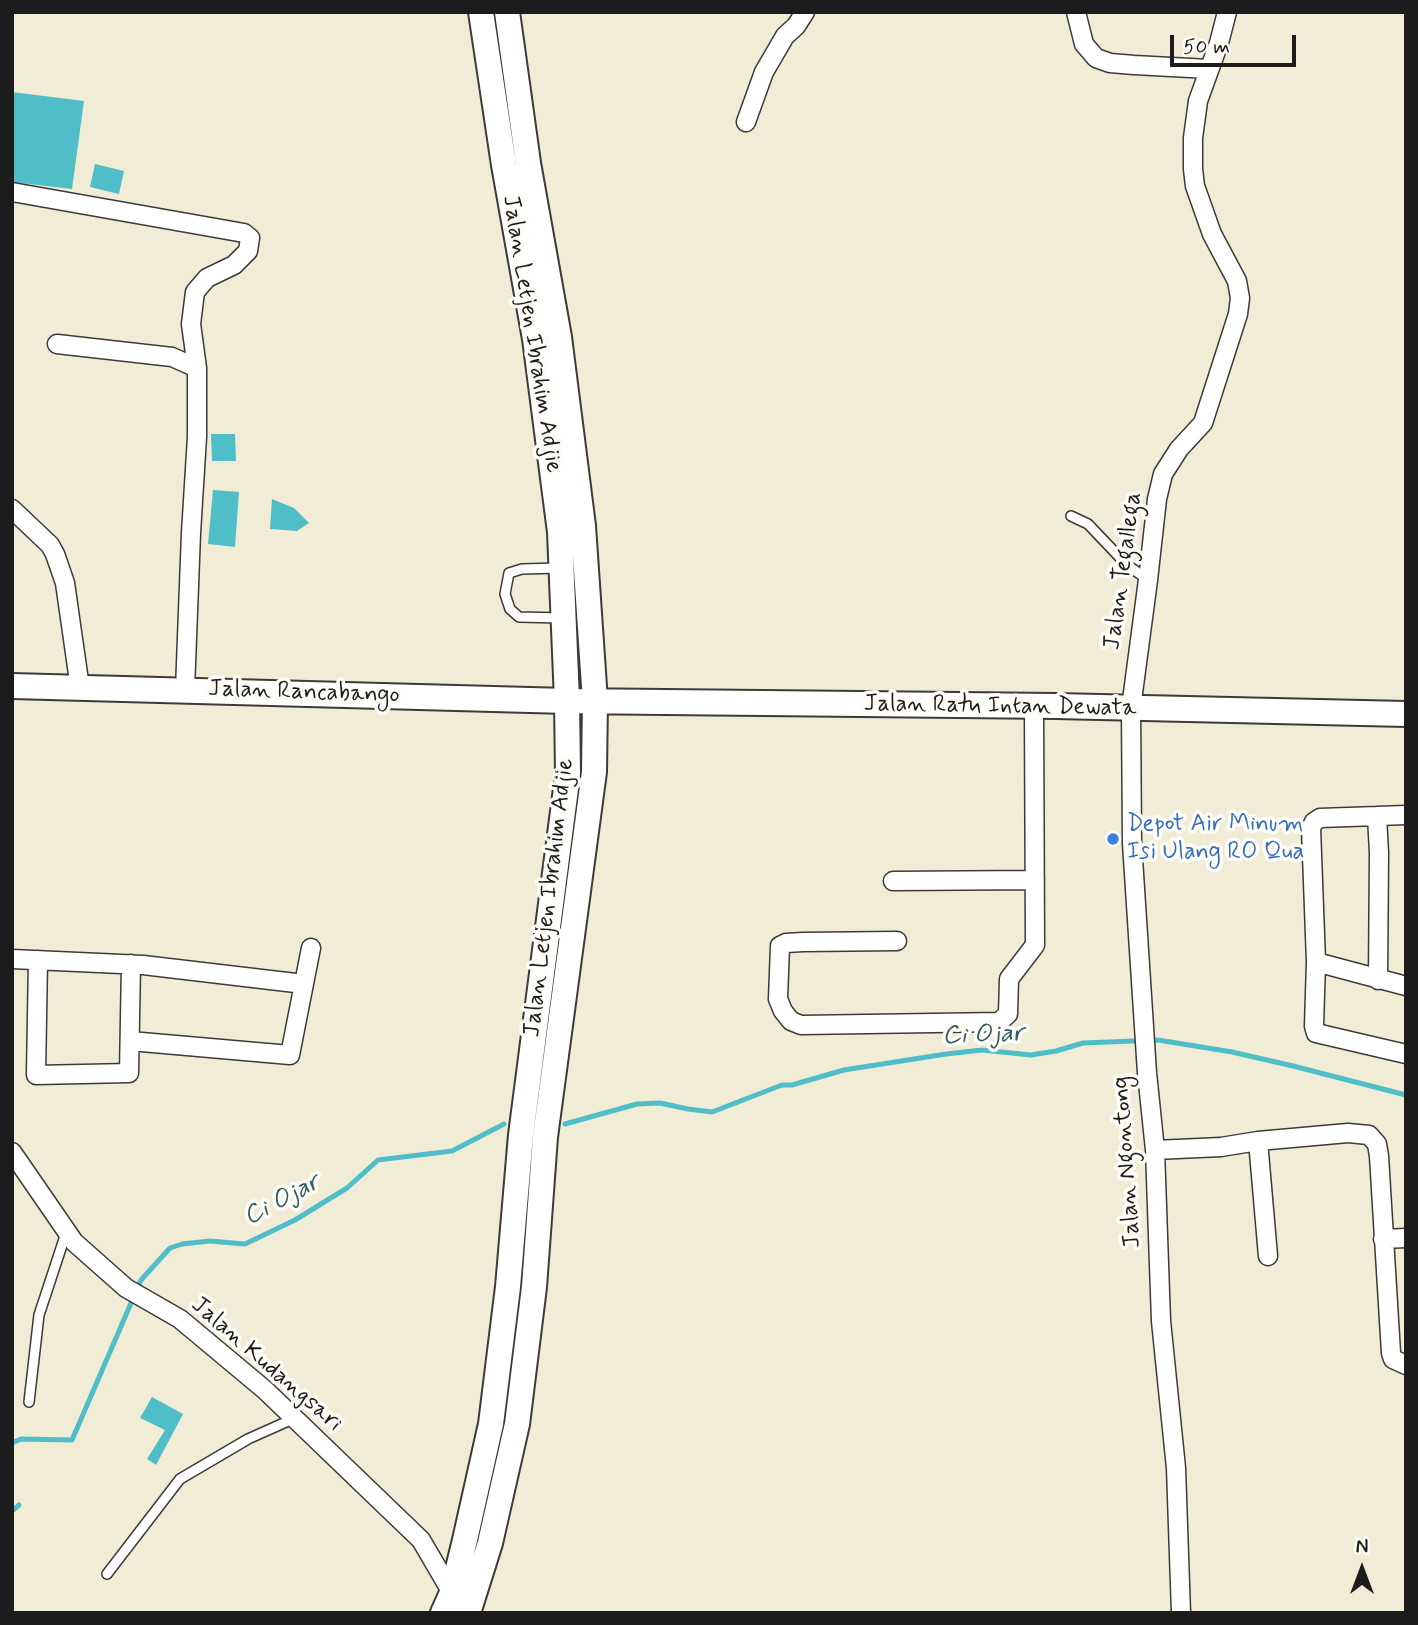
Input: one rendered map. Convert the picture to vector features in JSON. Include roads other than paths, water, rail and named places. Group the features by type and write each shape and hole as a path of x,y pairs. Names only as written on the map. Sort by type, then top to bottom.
{"street":[{"name":"Jalan Letjen Ibrahim Adjie","path":"468,1613 490,1543 517,1424 534,1287 545,1137 594,772 595,701 583,526 547,338 504,165 481,12"},
{"name":"Jalan Letjen Ibrahim Adjie","path":"447,1603 491,1424 508,1287 521,1135 568,773 562,568 547,338 528,163 507,12"},
{"path":"746,122 764,72 785,36 805,12"},
{"path":"1076,12 1084,44 1096,58 1110,63 1209,69"},
{"name":"Jalan Tegallega","path":"1131,708 1157,499 1163,474 1179,449 1203,423 1238,314 1240,298 1237,281 1212,234 1194,178 1193,138 1198,101 1227,12"},
{"path":"12,192 244,233 250,238 248,251 234,265 207,278 195,292 191,324 197,368 198,423 185,690"},
{"path":"57,344 172,357 197,368"},
{"path":"12,509 50,545 55,554 65,583 80,688"},
{"name":"Jalan Rancabango","path":"12,686 595,701"},
{"name":"Jalan Ratu Intan Dewata","path":"595,701 1406,714"},
{"path":"897,942 803,942 780,946 778,999 783,1011 791,1021 801,1025 999,1022 1007,1014 1009,979 1035,945 1034,706"},
{"name":"Jalan Ngontong","path":"1131,708 1132,843 1147,1073 1155,1150 1161,1321 1176,1468 1181,1613"},
{"path":"1377,816 1378,980"},
{"path":"1406,816 1320,818 1311,828 1316,1033 1406,1054"},
{"path":"892,881 1035,880"},
{"path":"130,1041 290,1055 312,948"},
{"path":"12,959 131,964 304,984"},
{"path":"38,960 36,1075 129,1073 131,964"},
{"path":"1316,962 1406,986"},
{"path":"1155,1150 1221,1147 1348,1133 1369,1135 1377,1144 1379,1156 1391,1353 1393,1359 1406,1365"},
{"path":"1258,1141 1268,1256"},
{"name":"Jalan Kudangsari","path":"12,1152 74,1242 137,1295 180,1319 265,1390 421,1540 447,1603"},
{"path":"1383,1239 1406,1238"},
{"path":"508,1287 534,1287"}],"lane":[{"path":"1070,516 1088,524 1128,565 1149,580"},
{"path":"562,568 522,569 509,573 505,594 510,609 519,617 564,618"},
{"path":"29,1402 39,1315 67,1232"},
{"path":"107,1574 180,1479 248,1438 295,1418"}],"water":[{"path":"12,92 84,101 72,189 12,182"},
{"path":"95,164 124,171 119,194 90,187"},
{"path":"211,434 235,434 236,461 212,461"},
{"path":"213,490 239,492 235,547 208,544"},
{"path":"272,499 294,508 309,523 297,531 270,529"},
{"path":"152,1397 183,1414 156,1465 147,1459 165,1430 140,1418"}],"waterway":[{"name":"Ci Ojar","path":"565,1124 637,1104 660,1103 712,1112 782,1085 792,1085 844,1070 946,1054 982,1050 1031,1055 1083,1043 1158,1040 1232,1052 1406,1095"},
{"name":"Ci Ojar","path":"12,1443 21,1439 72,1440 141,1280 170,1248 210,1241 245,1244 295,1220 347,1188 378,1160 452,1151 504,1124"},
{"path":"12,1511 19,1505"}],"place":[{"name":"Depot Air Minum Isi Ulang RO Qua","path":"1113,839"}]}
